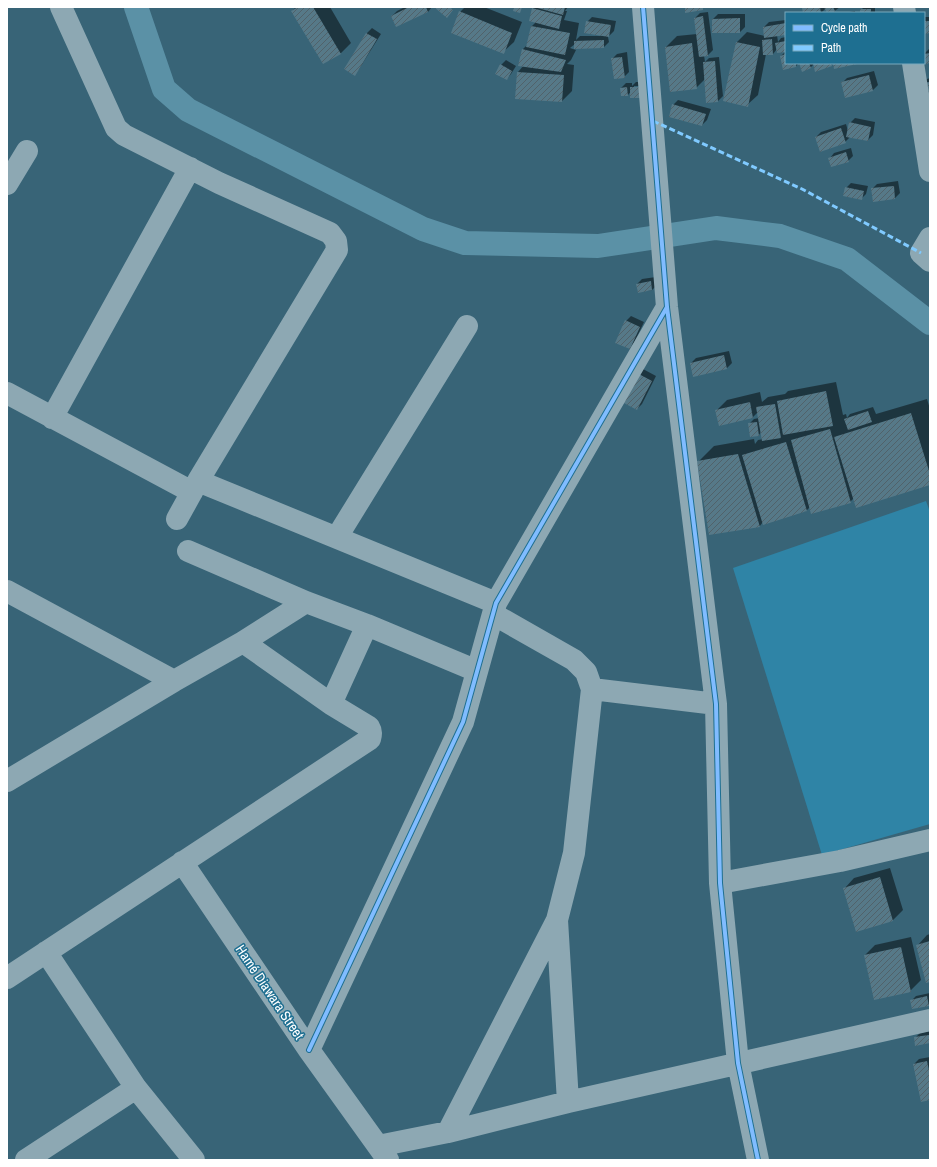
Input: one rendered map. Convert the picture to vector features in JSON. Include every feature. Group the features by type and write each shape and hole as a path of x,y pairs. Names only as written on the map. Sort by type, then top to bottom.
{"street":[{"path":"61,7 116,128 124,135 220,183 330,233 336,241 337,250 177,519"},
{"path":"643,7 667,307 716,704 720,883 738,1063 758,1160"},
{"path":"913,64 929,159"},
{"path":"7,184 27,151"},
{"path":"52,418 190,168"},
{"path":"930,238 921,253 930,261"},
{"path":"309,1050 463,722 494,608 667,307"},
{"path":"337,538 467,326"},
{"path":"7,393 52,418 195,487 337,538 494,608 574,660 586,672 592,689 574,853 557,920 448,1132"},
{"path":"188,551 306,602 367,625 477,671"},
{"path":"7,591 174,681"},
{"path":"7,781 174,681 243,642 306,602"},
{"path":"331,704 367,625"},
{"path":"7,978 370,739 371,730 369,727 331,704 243,642"},
{"path":"592,689 716,704"},
{"path":"720,883 840,861 930,840"},
{"name":"Hamé Diawara Street","path":"182,862 309,1050 383,1153"},
{"path":"557,920 568,1102"},
{"path":"46,952 136,1088 189,1158"},
{"path":"383,1153 448,1132 568,1102 930,1020"},
{"path":"26,1160 136,1088"}],"shaded area":[{"path":"926,501 930,512 930,824 822,855 733,568"}],"building":[{"path":"298,7 313,7 341,54 323,64 291,11"},
{"path":"409,7 426,7 428,12 396,27 391,16"},
{"path":"434,7 450,7 453,10 447,18"},
{"path":"514,7 522,7 520,13 513,11"},
{"path":"534,7 565,7 563,15"},
{"path":"685,7 703,7 703,10 685,13"},
{"path":"820,7 821,12 803,12 802,8"},
{"path":"824,7 833,7 836,12 826,12"},
{"path":"532,8 562,16 559,29 529,21"},
{"path":"860,9 871,9 871,12 860,12"},
{"path":"459,11 512,33 504,54 451,33"},
{"path":"703,16 708,56 699,57 694,18"},
{"path":"740,18 740,33 712,33 712,19"},
{"path":"586,21 611,25 609,37 584,33"},
{"path":"925,21 930,21 930,33 925,34"},
{"path":"785,23 785,35 764,38 763,27"},
{"path":"531,26 570,33 565,55 526,47"},
{"path":"366,33 377,39 355,76 344,69"},
{"path":"772,39 773,55 763,55 762,40"},
{"path":"604,40 604,48 574,49 574,41"},
{"path":"785,41 785,52 777,53 775,43"},
{"path":"736,42 760,47 748,107 723,101"},
{"path":"692,43 697,89 670,92 665,47"},
{"path":"522,49 566,60 561,72 518,66"},
{"path":"930,53 930,63 925,64 925,54"},
{"path":"785,54 785,64 796,64 796,67 783,70 780,56"},
{"path":"622,57 625,78 614,79 611,58"},
{"path":"715,61 718,102 706,103 703,62"},
{"path":"500,64 512,71 507,80 495,74"},
{"path":"799,64 809,64 811,68 802,72"},
{"path":"813,64 831,64 832,66 815,72"},
{"path":"833,64 857,64 834,69"},
{"path":"517,72 564,75 562,102 515,99"},
{"path":"869,75 873,91 845,98 841,82"},
{"path":"930,82 930,106 921,83"},
{"path":"627,87 628,96 621,96 620,88"},
{"path":"630,87 641,87 641,98 630,98"},
{"path":"672,104 706,114 702,126 669,117"},
{"path":"849,122 871,127 868,141 846,137"},
{"path":"841,128 846,143 820,152 815,137"},
{"path":"846,152 849,162 831,167 828,158"},
{"path":"894,186 895,199 873,202 871,188"},
{"path":"845,187 864,191 862,200 843,196"},
{"path":"651,281 652,290 638,293 636,284"},
{"path":"625,320 640,327 630,349 615,343"},
{"path":"724,355 727,369 693,377 690,363"},
{"path":"637,373 652,381 637,410 622,402"},
{"path":"826,391 833,426 783,435 777,401"},
{"path":"750,402 753,418 719,426 715,410"},
{"path":"775,404 781,438 762,441 756,407"},
{"path":"868,411 872,422 848,430 844,419"},
{"path":"911,413 930,474 930,485 856,508 834,437"},
{"path":"757,422 759,436 750,437 748,423"},
{"path":"830,429 851,503 811,514 791,440"},
{"path":"786,442 807,511 763,525 742,455"},
{"path":"738,454 760,527 709,535 697,461"},
{"path":"880,877 893,921 856,932 843,888"},
{"path":"930,941 930,982 926,983 916,945"},
{"path":"901,947 911,992 874,1000 864,955"},
{"path":"927,996 929,1006 912,1009 910,1000"},
{"path":"929,1035 930,1043 915,1046 914,1037"},
{"path":"927,1061 930,1075 930,1100 921,1102 913,1064"}],"waterway":[{"path":"136,7 164,89 188,110 423,229 465,243 598,246 716,228 780,236 847,259 930,323"}],"marked path":[{"path":"653,121 802,189 921,253"}],"cycle path":[{"path":"643,7 667,307 716,704 720,883 738,1063 758,1160"},
{"path":"309,1050 463,722 496,603 667,307"}]}
